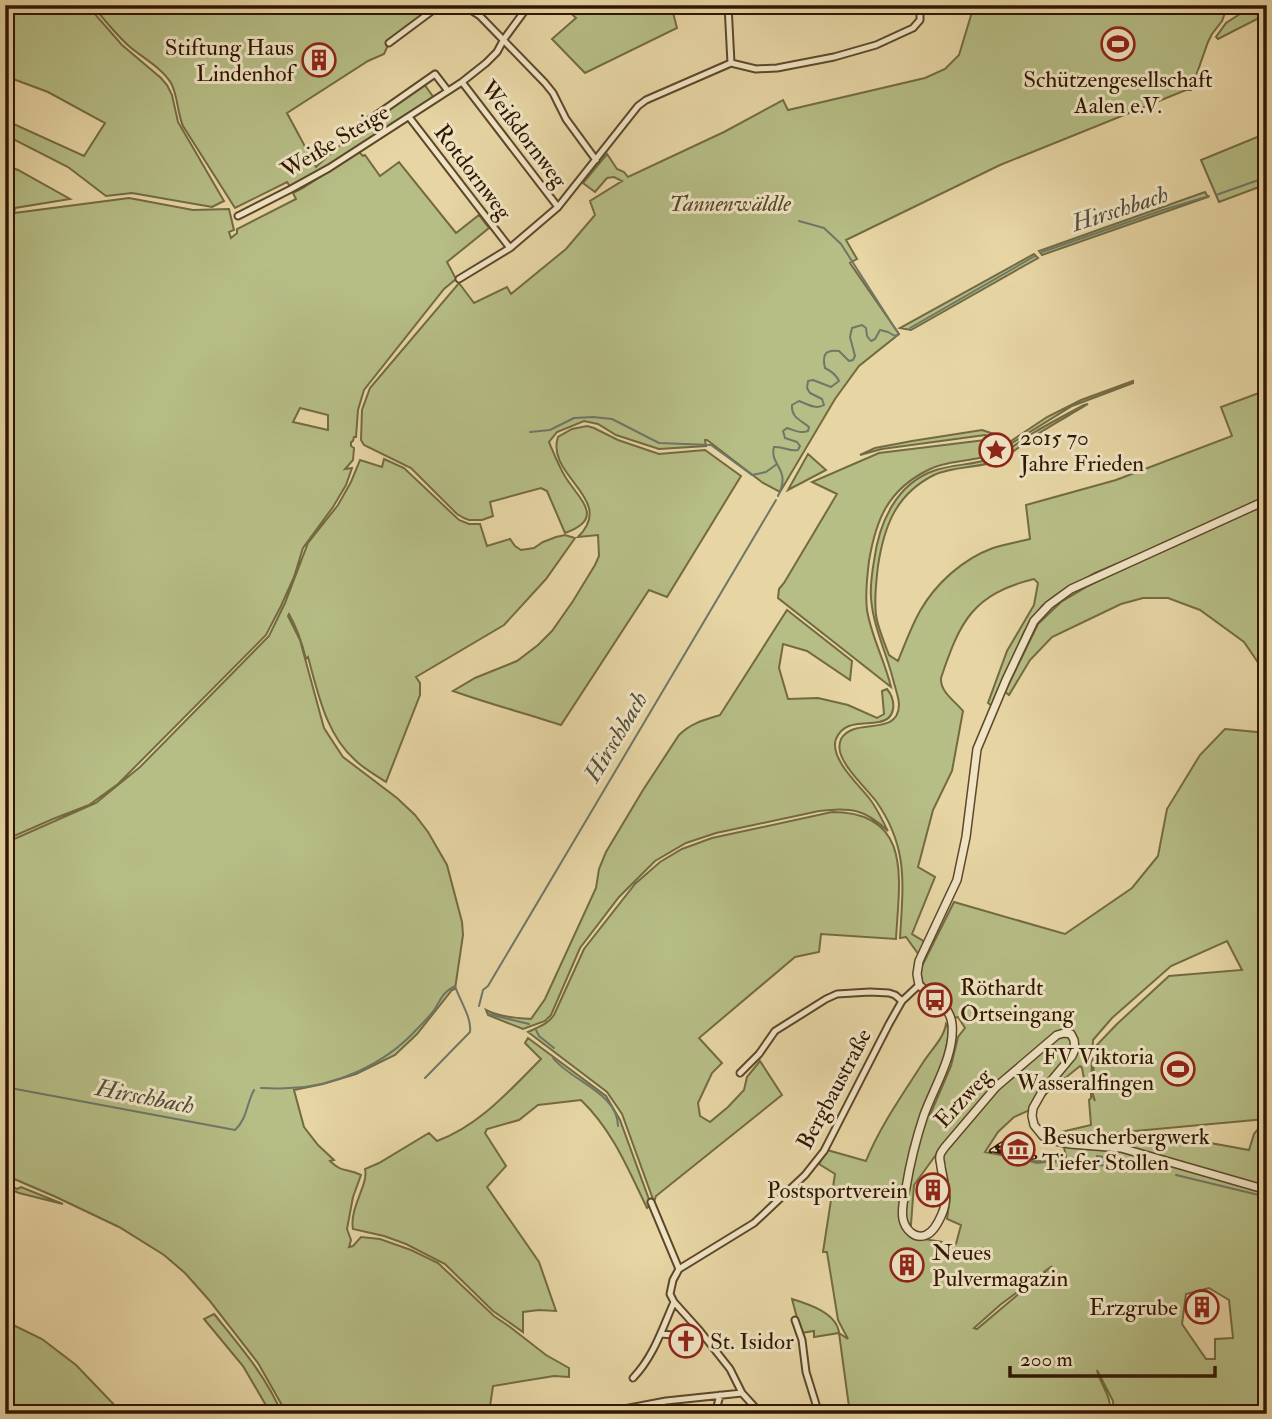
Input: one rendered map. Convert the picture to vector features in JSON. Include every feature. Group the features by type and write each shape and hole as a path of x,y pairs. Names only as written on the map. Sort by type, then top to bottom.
{"street":[{"path":"389,43 440,5"},
{"path":"463,5 480,16 504,39 553,93 566,119 596,160"},
{"name":"Weiße Steige","path":"238,216 319,173 462,82 497,52 529,5"},
{"path":"728,5 731,63"},
{"path":"459,279 510,248 558,207 638,106 646,100 731,63 756,69 776,68 834,57 876,45 914,27 920,20 920,5"},
{"name":"Weiße Steige","path":"352,132 435,74 448,91"},
{"name":"Weißdornweg","path":"462,82 558,207"},
{"name":"Rotdornweg","path":"409,117 510,248"},
{"path":"919,985 919,961 957,880 966,837 977,749 1034,621 1049,605 1071,589 1267,500"},
{"name":"Bergbaustraße","path":"679,1269 754,1223 805,1175 824,1151 902,1001 919,985"},
{"name":"Erzweg","path":"919,985 947,1009 953,1035 945,1065 925,1112 909,1167 902,1212 905,1227 911,1233 926,1235 934,1228 942,1213 946,1188 940,1157 945,1147 996,1087 1057,1035 1064,1033 1071,1034 1075,1049 1033,1108 1034,1125 1043,1136 1070,1144 1121,1148 1267,1190"},
{"path":"740,1073 759,1054 775,1031 837,994 889,993 902,1001"},
{"path":"651,1202 679,1269 670,1294 674,1302 701,1331 730,1369 743,1394 761,1414"},
{"path":"633,1378 651,1356 674,1302"},
{"path":"795,1320 802,1340 806,1372 819,1414"},
{"path":"662,1334 696,1336 701,1331"},
{"path":"598,1414 666,1401 743,1394"},
{"path":"715,1414 720,1395"}],"green space":[{"path":"5,5 87,5 122,45 167,85 178,122 224,201 212,207 132,193 106,196 68,167 5,135 5,120 84,156 105,123 48,92 5,76"},
{"path":"92,5 437,5 389,43 384,54 368,61 287,113 316,167 349,137 424,84 434,98 291,188 287,182 235,208 183,126 171,83 158,68 125,42"},
{"path":"562,5 671,5 677,28 585,73 552,39 576,18"},
{"name":"Tannenwäldle","path":"969,5 1228,5 1222,21 1208,42 1191,90 1000,165 846,240 857,259 850,263 899,334 859,366 835,399 780,492 763,483 707,440 706,446 659,449 584,421 557,432 549,442 563,474 586,509 584,522 565,533 547,491 541,488 490,502 493,516 482,520 469,520 457,514 411,468 364,445 361,440 362,410 370,388 459,283 474,303 507,287 511,294 566,249 595,215 590,201 622,181 614,177 607,178 595,192 583,183 607,154 617,169 628,177 724,132 783,100 788,110 925,78 945,69 959,55 972,12"},
{"path":"1254,5 1267,5 1267,14 1218,39 1216,37 1226,23"},
{"path":"1267,133 1267,205 1259,187 1219,202 1201,160"},
{"path":"359,152 365,155 380,176 399,162 456,233 479,215 489,228 447,262 456,279 444,289 364,390 358,410 356,437 351,442 354,448 353,460 345,469 352,468 346,485 303,548 294,577 266,635 118,784 89,805 5,840 5,165 70,199 15,208 14,213 129,198 193,210 229,209 234,230 229,232 231,238 237,233 237,229 296,199 293,193","holes":["300,408 328,415 328,430 293,422"]},
{"path":"1205,192 1208,197 1042,255 1039,251"},
{"path":"1034,254 1038,258 911,330 900,328"},
{"path":"1133,381 1072,406 1009,445 985,435 882,449 860,455 875,448 982,430 1008,443 1047,417 1081,400"},
{"path":"1267,390 1267,495 1188,534 1095,573 1056,595 1042,606 1024,632 992,706 988,703 1007,651 1034,605 1038,583 1034,579 996,593 972,613 963,626 941,678 945,692 963,711 952,771 933,810 918,867 935,877 912,934 925,942 919,955 906,937 900,938 902,867 894,835 876,801 847,767 840,749 841,739 847,732 884,724 897,715 898,696 874,619 871,593 876,547 892,506 910,484 922,476 943,468 993,458 1039,429 1088,404 1002,459 934,475 901,502 884,538 875,596 881,635 889,655 898,661 920,611 951,573 982,553 1030,539 1026,505 1116,480 1232,436 1221,407"},
{"path":"587,426 659,454 705,450 741,476 667,597 649,590 561,725 453,691 475,678 517,661 538,645 552,631 595,565 599,556 598,535 578,537 588,523 590,511 561,464 557,451 558,437 572,429"},
{"path":"985,440 999,445 1000,449 983,457 937,466 914,478 894,497 880,519 869,561 866,604 891,687 778,598 779,589 837,494 812,482 879,453"},
{"path":"808,454 826,470 788,490"},
{"path":"384,459 404,468 459,520 480,524 487,546 510,539 521,550 534,548 565,535 575,538 546,579 504,625 416,677 420,683 420,695 386,782 359,763 337,738 324,712 308,657 306,659 297,630 289,614 288,616 300,640 324,728 343,757 397,798 428,832 447,865 463,935 455,989 417,1034 395,1055 356,1074 294,1090 304,1127 334,1160 330,1161 341,1169 361,1175 353,1197 347,1229 351,1240 349,1247 361,1237 380,1239 438,1263 494,1316 546,1355 569,1368 569,1377 554,1376 493,1386 490,1406 492,1414 287,1414 258,1363 209,1300 185,1273 164,1255 119,1227 5,1175 5,843 96,803 140,767 269,636 308,543 338,505 360,460 382,467"},
{"path":"1267,499 1267,681 1244,642 1200,610 1168,598 1143,598 1121,604 1052,637 1030,660 1009,695 1005,692 1038,624 1061,602 1088,586"},
{"path":"787,610 852,661 850,680 807,651 783,644 779,668 788,699 818,698 848,705 877,718 884,714 882,691 887,689 890,693 893,708 889,717 879,722 849,726 839,733 835,746 841,763 872,802 888,831 872,818 856,811 830,810 716,833 686,843 655,861 619,897 580,948 551,1015 545,1021 523,1029 488,1015 486,1010 502,1016 531,1019 545,999 596,888 599,869 606,852 643,790 679,735 703,720 720,715"},
{"path":"1225,729 1267,733 1267,1414 1114,1414 1113,1401 1097,1370 1111,1414 850,1414 839,1333 848,1339 838,1320 827,1252 823,1252 835,1174 819,1164 827,1150 866,1161 885,1123 940,1039 946,1024 949,1028 945,1051 922,1115 930,1115 951,1066 958,1037 965,1028 958,1017 955,1018 947,1003 924,985 921,968 954,902 1065,934 1132,888 1158,856 1167,809 1200,755","holes":["1227,941 1242,970 1169,976 1095,1047 1092,1091 1095,1101 1092,1094 1089,1100 1091,1125 1061,1132 1067,1162 1033,1161 985,1152 998,1132 1014,1117 1030,1110 1080,1066 1085,1084 1091,1083 1093,1040 1112,1018 1171,966","1266,1119 1254,1134 1249,1150 1194,1140 1102,1134","938,1152 950,1197 947,1219 961,1225 956,1244 910,1237 914,1185","1052,1266 977,1329 974,1328 1000,1305","1209,1288 1229,1300 1233,1338 1215,1339 1215,1359 1206,1359 1182,1324 1186,1294"]},
{"path":"832,812 858,815 877,824 889,837 896,854 899,874 896,939 821,934 819,952 795,957 699,1038 722,1063 712,1073 698,1103 700,1116 710,1122 728,1107 744,1090 747,1077 760,1061 782,1095 656,1196 654,1202 622,1114 607,1092 528,1032 554,1015 584,949 635,884 660,862 682,849 712,838"},
{"path":"528,1038 606,1096 620,1120 651,1205 647,1208 611,1138 581,1100 538,1105 519,1120 487,1129 485,1133 506,1166 487,1187 539,1262 556,1311 523,1312 523,1332 493,1311 445,1264 406,1244 353,1229 353,1221 365,1169 429,1133 437,1141 480,1117 541,1059 525,1043"},
{"path":"5,1181 14,1184 17,1189 21,1187 63,1204 19,1193 5,1187"},
{"path":"792,1299 821,1310 837,1326 839,1333 814,1337 814,1331 801,1333"},
{"path":"214,1314 260,1374 282,1414 271,1414 243,1366 204,1319"},
{"path":"5,1321 42,1339 76,1365 123,1414 5,1414"}],"water":[{"path":"1097,1156 1118,1159 1116,1168 1095,1164"}],"waterway":[{"name":"Hirschbach","path":"1216,195 1267,177"},
{"name":"Hirschbach","path":"1042,252 1209,196"},
{"path":"799,221 824,228 841,244 896,330"},
{"name":"Hirschbach","path":"910,328 1035,256"},
{"name":"Hirschbach","path":"778,496 783,479 774,459 774,447 798,450 800,446 797,442 785,438 783,431 787,428 805,432 809,427 795,416 792,405 799,401 815,407 824,405 822,399 810,393 807,388 808,381 813,380 831,387 839,381 825,368 826,354 839,351 849,361 853,360 855,356 850,337 852,328 862,325 871,341 880,330 895,336 899,334"},
{"path":"530,432 550,430 574,418 612,419 659,443 711,445 752,475 766,472 777,464"},
{"name":"Hirschbach","path":"479,1006 483,990 488,986 776,500"},
{"name":"Hirschbach","path":"261,1088 306,1087 341,1078 374,1063 404,1042 455,986 467,1015 470,1032 425,1078"},
{"path":"488,1014 529,1024"},
{"path":"536,1030 539,1036 554,1048"},
{"path":"553,1058 602,1096 616,1115 618,1126"},
{"name":"Hirschbach","path":"5,1087 235,1130 244,1116 254,1090"},
{"path":"995,1152 1037,1163 1063,1160"},
{"path":"1069,1159 1098,1161"},
{"path":"1117,1164 1129,1166"},
{"path":"1145,1169 1157,1171"},
{"path":"1176,1175 1267,1197"}],"railway":[{"path":"991,1151 1008,1141 1019,1140"},
{"path":"992,1150 1035,1157"}],"place":[{"name":"Schützengesellschaft Aalen e.V.","path":"1118,44"},
{"name":"Stiftung Haus Lindenhof","path":"319,60"},
{"name":"2015 70 Jahre Frieden","path":"996,450"},
{"name":"Röthardt Ortseingang","path":"935,1000"},
{"name":"FV Viktoria Wasseralfingen","path":"1178,1069"},
{"name":"Besucherbergwerk Tiefer Stollen","path":"1018,1149"},
{"name":"Postsportverein","path":"933,1190"},
{"name":"Neues Pulvermagazin","path":"907,1265"},
{"name":"Erzgrube","path":"1202,1307"},
{"name":"St. Isidor","path":"686,1341"}]}
